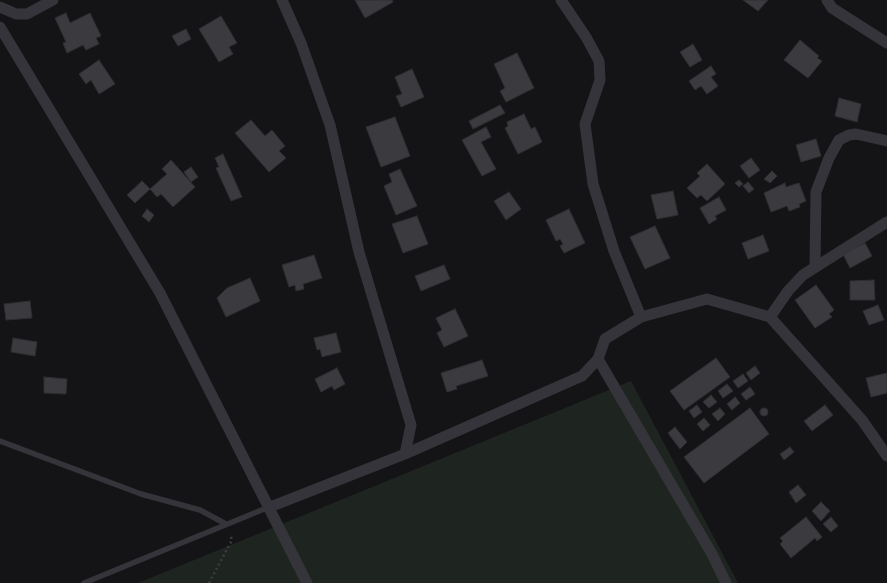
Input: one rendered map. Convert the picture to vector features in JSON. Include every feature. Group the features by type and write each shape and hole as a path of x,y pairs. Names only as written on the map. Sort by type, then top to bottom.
{"street":[{"path":"0,7 16,14 27,14 53,0"},
{"path":"282,0 301,43 330,125 358,252 411,425 405,454"},
{"path":"561,0 586,37 599,61 600,80 585,124 593,184 614,251 641,317"},
{"path":"827,0 832,8 887,43"},
{"path":"0,27 160,293 270,507 307,583"},
{"path":"815,266 816,192 829,158 839,140 849,135 856,134 887,141"},
{"path":"770,317 788,290 815,266 887,222"},
{"path":"270,507 405,454 582,376 598,359 606,338 641,317 707,299 770,317 862,420 887,456"},
{"path":"598,359 712,554 726,583"}],"lane":[{"path":"0,441 141,494 200,510 226,524"},
{"path":"84,583 270,507"}],"path":[{"path":"209,583 232,540 226,524"}],"shaded area":[{"path":"631,381 738,583 138,583"}],"building":[{"path":"355,0 392,0 393,2 365,18"},
{"path":"743,0 768,0 758,11"},
{"path":"66,13 70,23 90,13 101,36 96,38 99,44 86,50 83,45 67,53 63,43 66,42 55,18"},
{"path":"221,16 237,43 229,47 233,54 219,62 199,29"},
{"path":"186,29 191,39 178,46 172,36"},
{"path":"800,40 819,56 817,58 822,61 808,78 784,60"},
{"path":"693,44 702,60 690,67 680,52"},
{"path":"517,53 534,88 506,102 500,91 505,88 494,64"},
{"path":"99,60 115,84 99,94 91,80 86,84 79,74"},
{"path":"711,66 716,74 711,77 718,86 707,94 701,86 695,90 689,81"},
{"path":"412,69 424,97 401,107 396,96 402,94 395,77"},
{"path":"839,98 861,104 857,122 835,116"},
{"path":"500,105 505,113 473,129 469,121"},
{"path":"524,114 531,129 535,127 542,142 518,154 505,128 508,126 507,122"},
{"path":"395,117 410,156 381,167 366,127"},
{"path":"251,120 265,136 272,130 285,146 279,151 286,158 269,172 235,133"},
{"path":"486,127 491,137 481,142 496,169 482,176 462,140"},
{"path":"816,139 821,156 801,162 796,145"},
{"path":"223,154 242,197 231,201 216,168 219,167 215,158"},
{"path":"751,158 760,170 749,178 740,166"},
{"path":"171,160 195,187 173,207 161,194 157,197 150,189 167,174 162,169"},
{"path":"707,164 725,184 707,201 701,195 697,198 687,188 700,176 697,173"},
{"path":"191,167 198,177 191,182 184,172"},
{"path":"400,169 417,206 396,215 384,186 392,182 389,174"},
{"path":"772,171 777,176 770,183 764,179"},
{"path":"739,180 743,184 739,187 735,183"},
{"path":"142,181 150,189 135,203 127,195"},
{"path":"748,182 754,189 749,193 743,186"},
{"path":"785,183 786,187 799,183 806,201 799,204 800,207 789,211 787,206 771,212 764,193"},
{"path":"673,191 678,215 657,219 651,195"},
{"path":"509,192 521,209 506,220 494,201"},
{"path":"719,197 726,210 715,216 717,219 709,224 700,208"},
{"path":"147,209 154,215 149,222 142,216"},
{"path":"569,209 585,243 564,253 560,246 563,244 560,239 556,241 546,220"},
{"path":"417,216 428,244 403,253 392,224"},
{"path":"655,226 670,258 645,269 630,237"},
{"path":"763,235 769,251 748,259 742,243"},
{"path":"865,243 872,256 850,268 843,254"},
{"path":"314,255 322,278 303,284 304,289 296,291 295,285 289,287 282,265"},
{"path":"444,265 450,279 421,291 415,276"},
{"path":"250,278 260,301 226,317 217,298 227,288"},
{"path":"874,280 875,300 850,300 850,281"},
{"path":"816,285 834,310 829,314 832,317 815,328 795,300"},
{"path":"30,301 32,318 6,320 4,304"},
{"path":"878,305 884,320 869,325 863,311"},
{"path":"455,309 468,336 444,347 437,333 442,330 436,318"},
{"path":"336,333 341,352 322,357 320,349 317,350 314,338"},
{"path":"13,338 37,342 35,356 11,352"},
{"path":"716,358 730,377 684,410 670,391"},
{"path":"482,360 488,376 456,386 457,389 447,392 441,373"},
{"path":"755,366 760,373 751,380 746,373"},
{"path":"337,368 345,384 334,390 332,386 321,392 315,379"},
{"path":"887,373 887,393 871,397 866,378"},
{"path":"743,374 748,381 738,388 733,381"},
{"path":"44,377 67,379 66,394 44,393"},
{"path":"727,384 733,391 723,398 718,391"},
{"path":"750,387 755,394 746,400 741,394"},
{"path":"711,395 717,402 709,408 703,402"},
{"path":"735,397 740,403 732,410 727,404"},
{"path":"697,405 702,412 694,418 689,411"},
{"path":"825,405 833,415 812,431 804,421"},
{"path":"720,408 725,414 718,421 712,414"},
{"path":"750,408 769,434 704,483 684,457"},
{"path":"764,408 767,409 767,415 764,416 761,415 760,412 761,409"},
{"path":"704,418 710,425 703,431 697,424"},
{"path":"675,427 687,442 680,449 668,433"},
{"path":"790,447 794,452 784,460 780,454"},
{"path":"798,485 806,495 796,503 789,492"},
{"path":"821,502 830,511 821,521 812,511"},
{"path":"806,517 822,537 817,541 815,538 791,558 780,544 783,541 780,538"},
{"path":"831,517 838,526 831,532 823,524"}]}
